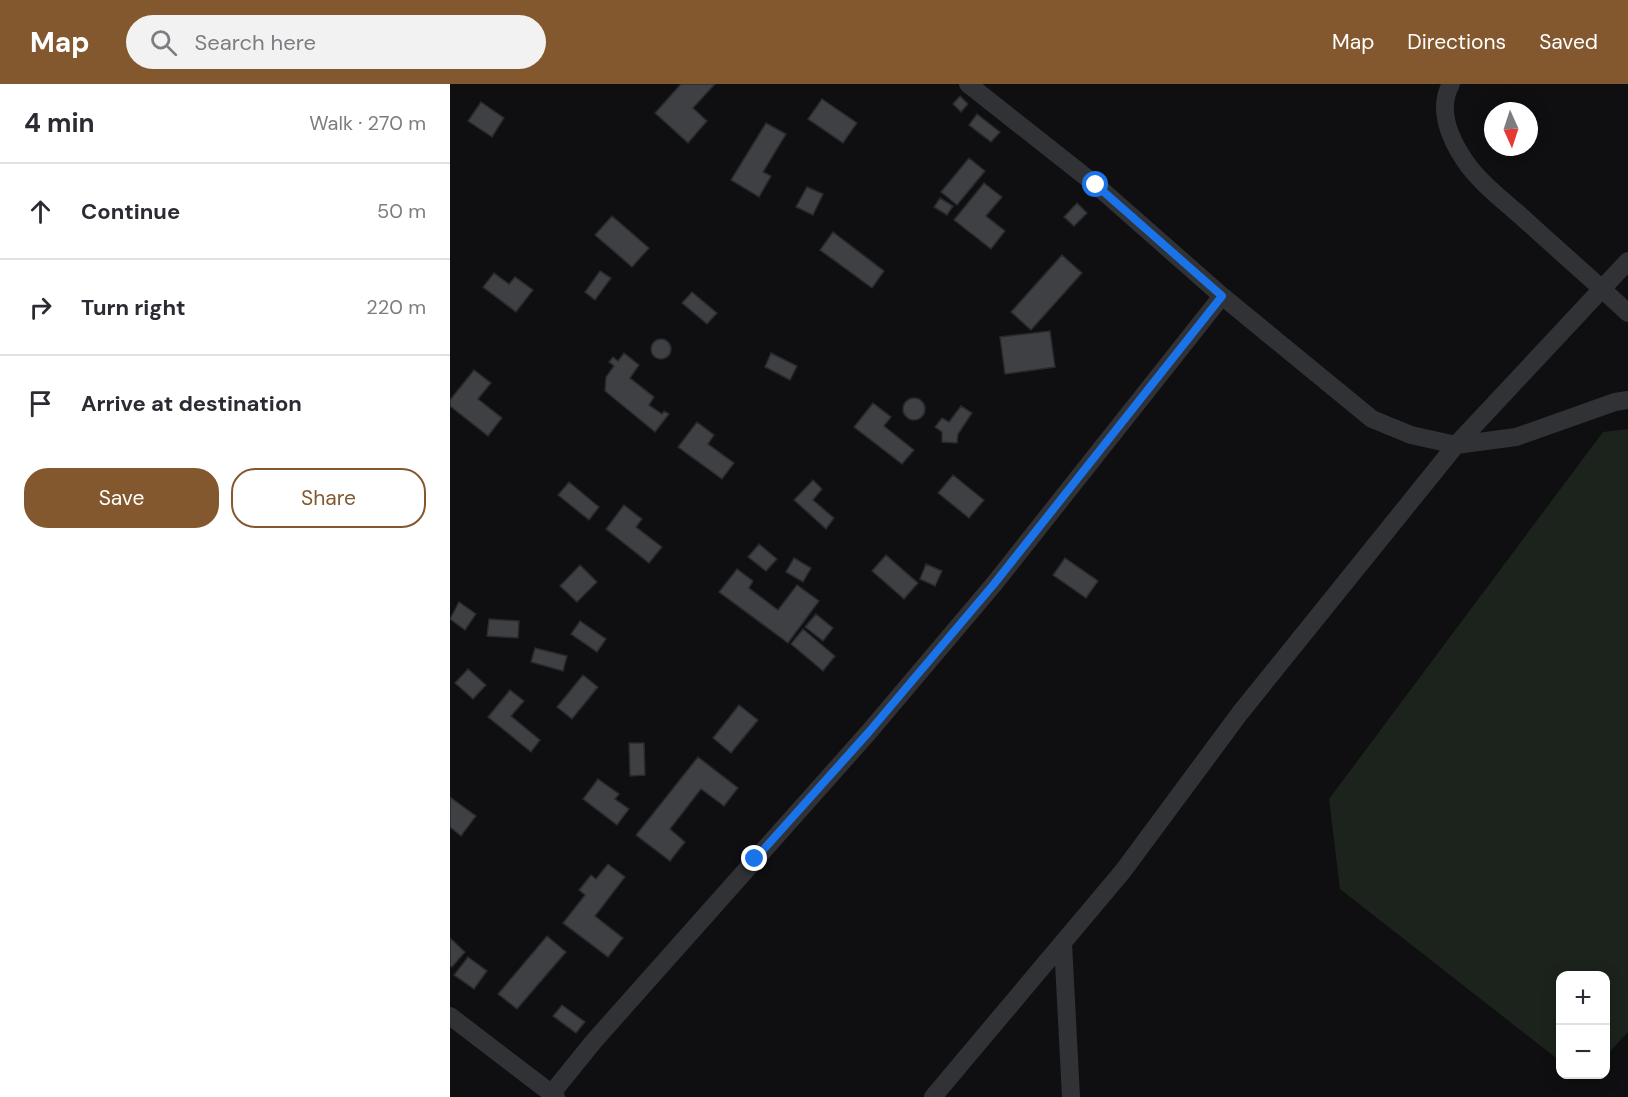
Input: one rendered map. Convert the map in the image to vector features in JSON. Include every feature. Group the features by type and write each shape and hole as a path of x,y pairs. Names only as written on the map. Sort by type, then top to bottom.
{"street":[{"path":"968,84 1096,185 1222,296 1372,419 1411,435 1456,445 1516,437 1615,402 1628,400"},
{"path":"1451,84 1447,91 1444,109 1448,129 1465,162 1487,186 1628,314"},
{"path":"933,1097 1123,871 1240,713 1456,445 1628,261"},
{"path":"450,1016 554,1095 594,1041 868,733 987,593 1222,296"},
{"path":"1063,943 1071,1097"}],"shaded area":[{"path":"1628,429 1628,1032 1610,1052 1610,971 1556,971 1556,1058 1340,889 1329,799 1603,432"}],"building":[{"path":"681,84 715,84 693,108 707,121 688,143 655,113"},
{"path":"960,96 968,104 961,112 953,104"},
{"path":"822,99 857,123 843,143 808,119"},
{"path":"481,102 504,118 492,137 468,121"},
{"path":"977,114 1000,132 991,142 969,125"},
{"path":"766,123 786,134 763,172 771,176 759,197 731,180"},
{"path":"969,158 985,171 957,205 941,192"},
{"path":"984,183 1002,197 986,216 1005,231 991,249 954,220"},
{"path":"807,187 823,194 813,215 796,207"},
{"path":"940,198 953,206 947,215 934,207"},
{"path":"1077,203 1087,213 1074,226 1064,217"},
{"path":"612,216 649,248 632,267 595,235"},
{"path":"833,232 884,271 872,288 820,250"},
{"path":"1062,255 1082,273 1031,330 1011,312"},
{"path":"600,271 611,278 595,300 585,292"},
{"path":"494,273 509,284 515,277 533,290 516,312 483,287"},
{"path":"692,292 717,313 707,324 682,303"},
{"path":"1050,331 1055,367 1005,374 1000,337"},
{"path":"661,339 668,342 671,349 668,356 661,359 654,356 651,349 654,342"},
{"path":"624,353 639,365 630,378 654,397 649,405 662,414 664,411 669,414 655,432 605,391 606,377 614,366 609,362 613,357 618,361"},
{"path":"771,353 797,366 790,380 765,367"},
{"path":"474,370 491,383 478,399 502,418 488,436 450,406 450,400"},
{"path":"914,398 922,401 925,409 922,417 914,420 906,417 903,409 906,401"},
{"path":"873,403 891,417 884,426 914,450 902,464 854,427"},
{"path":"961,406 972,413 958,434 957,443 942,442 942,432 935,427 942,418 949,422"},
{"path":"697,422 714,435 708,444 734,463 722,479 678,447"},
{"path":"953,475 984,500 969,518 938,493"},
{"path":"813,480 822,489 813,500 834,518 826,529 794,500"},
{"path":"569,482 599,507 589,520 558,495"},
{"path":"624,505 642,519 636,527 662,547 649,563 606,529"},
{"path":"759,544 777,559 766,571 748,557"},
{"path":"886,555 918,583 904,599 872,571"},
{"path":"794,558 811,568 803,582 786,572"},
{"path":"1065,558 1098,581 1086,598 1053,575"},
{"path":"926,564 942,571 935,586 920,579"},
{"path":"580,565 597,582 577,602 560,586"},
{"path":"737,569 753,581 749,588 778,610 797,585 819,601 788,643 719,592"},
{"path":"459,602 476,614 465,630 450,619"},
{"path":"816,614 833,628 823,641 805,627"},
{"path":"489,619 519,621 518,638 487,636"},
{"path":"580,621 606,639 597,652 571,634"},
{"path":"803,629 835,656 823,671 791,644"},
{"path":"535,648 567,656 563,671 531,662"},
{"path":"468,669 486,685 473,699 455,683"},
{"path":"583,675 598,687 572,719 557,707"},
{"path":"510,690 524,701 511,716 540,740 531,752 488,717"},
{"path":"739,705 758,720 731,753 713,738"},
{"path":"629,743 644,743 645,775 630,776"},
{"path":"698,757 738,788 724,806 701,789 670,829 685,842 670,861 636,835"},
{"path":"598,779 619,794 615,799 629,809 617,825 583,799"},
{"path":"450,797 476,816 461,836 450,827"},
{"path":"608,864 625,877 595,916 623,938 608,957 563,923 585,895 579,890 591,875 596,879"},
{"path":"547,936 566,952 517,1009 498,994"},
{"path":"450,938 465,952 452,967 450,965"},
{"path":"468,957 487,971 474,989 454,975"},
{"path":"562,1005 585,1022 576,1033 553,1016"}],"route":[{"path":"755,859 868,733 994,584 1222,296 1096,185"}]}
